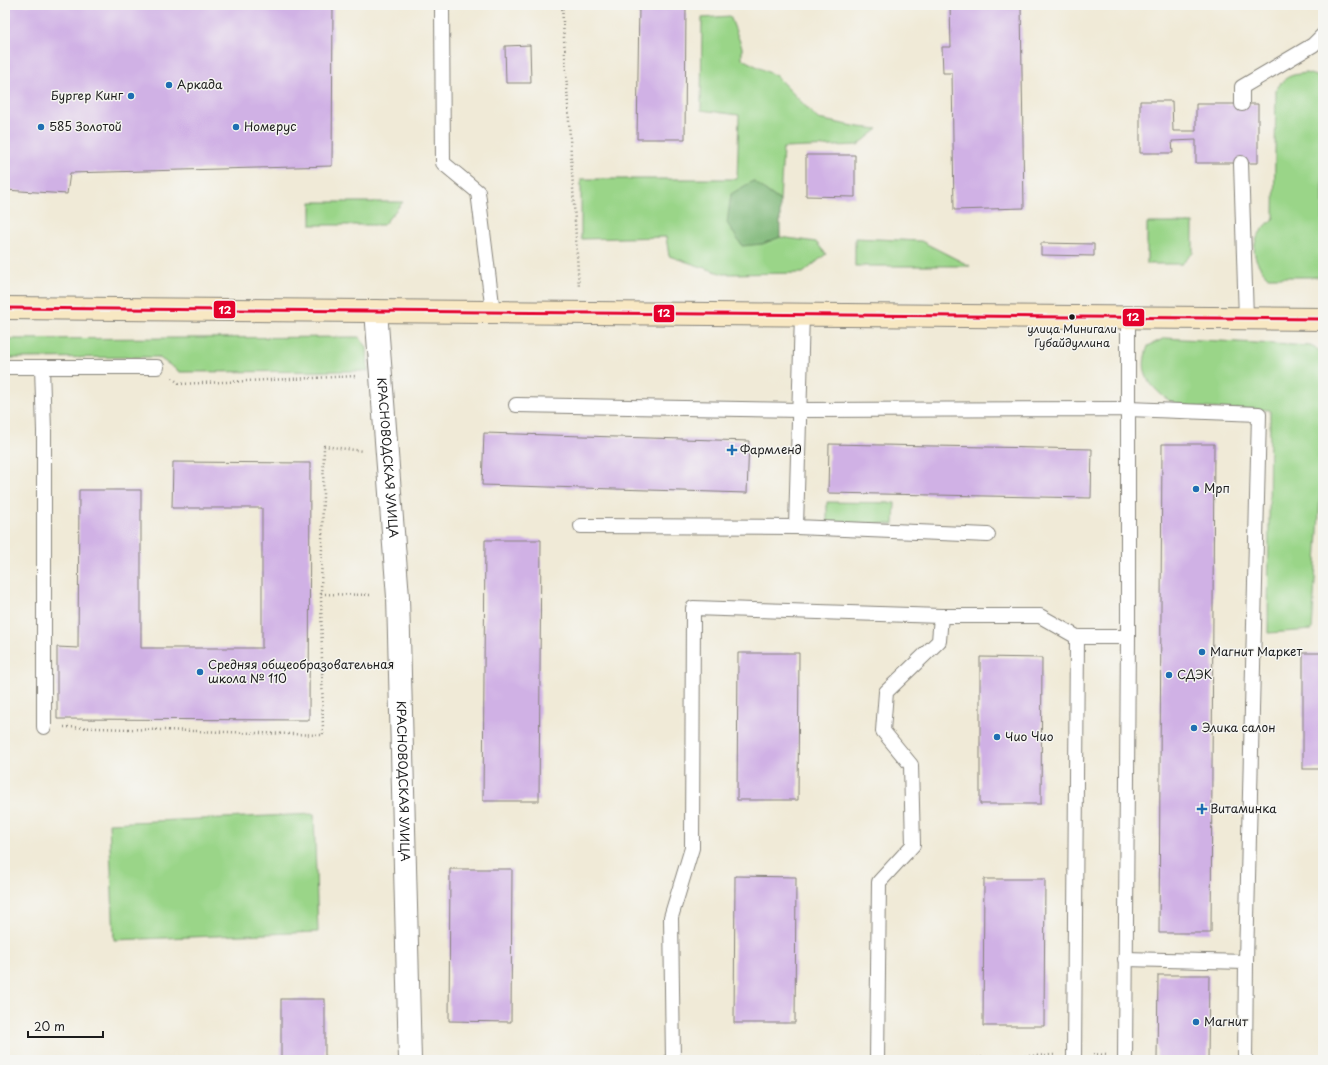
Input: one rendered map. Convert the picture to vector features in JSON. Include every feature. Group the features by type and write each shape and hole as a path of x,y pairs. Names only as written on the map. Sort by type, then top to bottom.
{"main road":[{"path":"5,308 1323,319"}],"street":[{"name":"КРАСНОВОДСКАЯ УЛИЦА","path":"376,311 398,597 410,1060"}],"lane":[{"path":"442,5 442,163 478,192 493,312"},
{"path":"1242,104 1242,87 1313,45 1323,35"},
{"path":"1241,163 1246,318"},
{"path":"796,527 802,314"},
{"path":"1125,1058 1128,638 1128,317"},
{"path":"5,366 157,367"},
{"path":"42,367 44,431 44,727"},
{"path":"516,405 800,410 1128,409 1259,414 1245,1060"},
{"path":"581,526 796,527 988,535"},
{"path":"673,1060 671,917 692,848 693,608 941,616 1040,616 1077,637 1128,638"},
{"path":"878,1060 879,882 913,845 911,765 883,731 886,692 939,641 941,616"},
{"path":"1074,1057 1077,637"},
{"path":"1125,959 1246,962"}],"path":[{"path":"562,5 581,313"},
{"path":"157,367 180,384 382,376"},
{"path":"44,727 323,735 321,594 324,446 368,452"},
{"path":"321,594 370,594 398,597"},
{"path":"925,1060 1074,1057 1125,1058"}],"green space":[{"path":"730,16 742,47 742,59 776,76 818,119 878,129 858,145 783,148 780,201 753,181 762,244 780,237 816,242 826,254 803,273 723,274 669,256 666,237 581,239 581,179 737,179 739,115 701,110 702,18"},
{"path":"1306,73 1323,78 1323,277 1268,277 1261,269 1257,261 1254,246 1260,232 1274,218 1276,90 1288,77"},
{"path":"753,181 780,201 780,237 762,244 742,246 727,223 731,194"},
{"path":"311,202 403,202 383,225 311,225"},
{"path":"1147,223 1193,223 1193,253 1182,264 1147,264"},
{"path":"855,238 921,241 970,266 855,266"},
{"path":"359,337 367,347 368,371 180,372 158,357 5,358 5,339"},
{"path":"1165,338 1310,346 1323,352 1323,449 1312,630 1268,633 1270,410 1193,407 1172,402 1166,398 1151,384 1146,375 1144,366 1148,346"},
{"path":"827,502 895,503 894,524 827,523"},
{"path":"314,814 318,932 114,940 109,823"}],"building":[{"name":"Аркада","path":"5,5 333,5 332,166 70,173 67,194 5,190"},
{"path":"639,5 686,5 685,139 637,139"},
{"path":"950,5 1021,5 1024,208 954,210 952,73 943,73 942,47 951,47"},
{"path":"530,45 531,83 506,83 505,46"},
{"path":"1140,101 1172,101 1173,131 1196,131 1196,104 1258,104 1258,163 1196,163 1196,140 1172,141 1173,153 1140,153"},
{"path":"806,155 855,155 855,197 806,196"},
{"path":"1041,243 1094,244 1094,256 1041,255"},
{"path":"484,433 749,441 747,493 482,485"},
{"path":"829,444 1092,449 1091,498 828,493"},
{"path":"1162,444 1214,444 1211,933 1159,933"},
{"path":"173,462 310,463 309,720 57,719 57,647 78,648 79,490 141,490 141,648 262,648 262,508 172,508"},
{"path":"485,540 541,540 539,801 483,801"},
{"path":"738,653 799,653 798,800 737,800"},
{"path":"1303,653 1323,653 1323,769 1303,769"},
{"path":"980,657 1042,658 1041,804 980,804"},
{"path":"450,869 512,869 511,1022 449,1021"},
{"path":"735,876 796,877 795,1023 734,1023"},
{"path":"984,879 1045,879 1044,1026 983,1026"},
{"path":"1158,975 1209,975 1208,1060 1157,1060"},
{"path":"281,999 325,999 325,1060 281,1060"}],"transit line":[{"name":"12","path":"5,308 1323,319"}],"place":[{"name":"Аркада","path":"169,85"},
{"name":"Бургер Кинг","path":"131,96"},
{"name":"585 Золотой","path":"41,127"},
{"name":"Номерус","path":"236,127"},
{"name":"улица Минигали Губайдуллина","path":"1072,317"},
{"name":"Фармленд","path":"732,450"},
{"name":"Мрп","path":"1196,489"},
{"name":"Магнит Маркет","path":"1202,652"},
{"name":"Средняя общеобразовательная школа № 110","path":"200,672"},
{"name":"СДЭК","path":"1169,675"},
{"name":"Элика салон","path":"1194,728"},
{"name":"Чио Чио","path":"997,737"},
{"name":"Витаминка","path":"1202,809"},
{"name":"Магнит","path":"1196,1022"}]}
